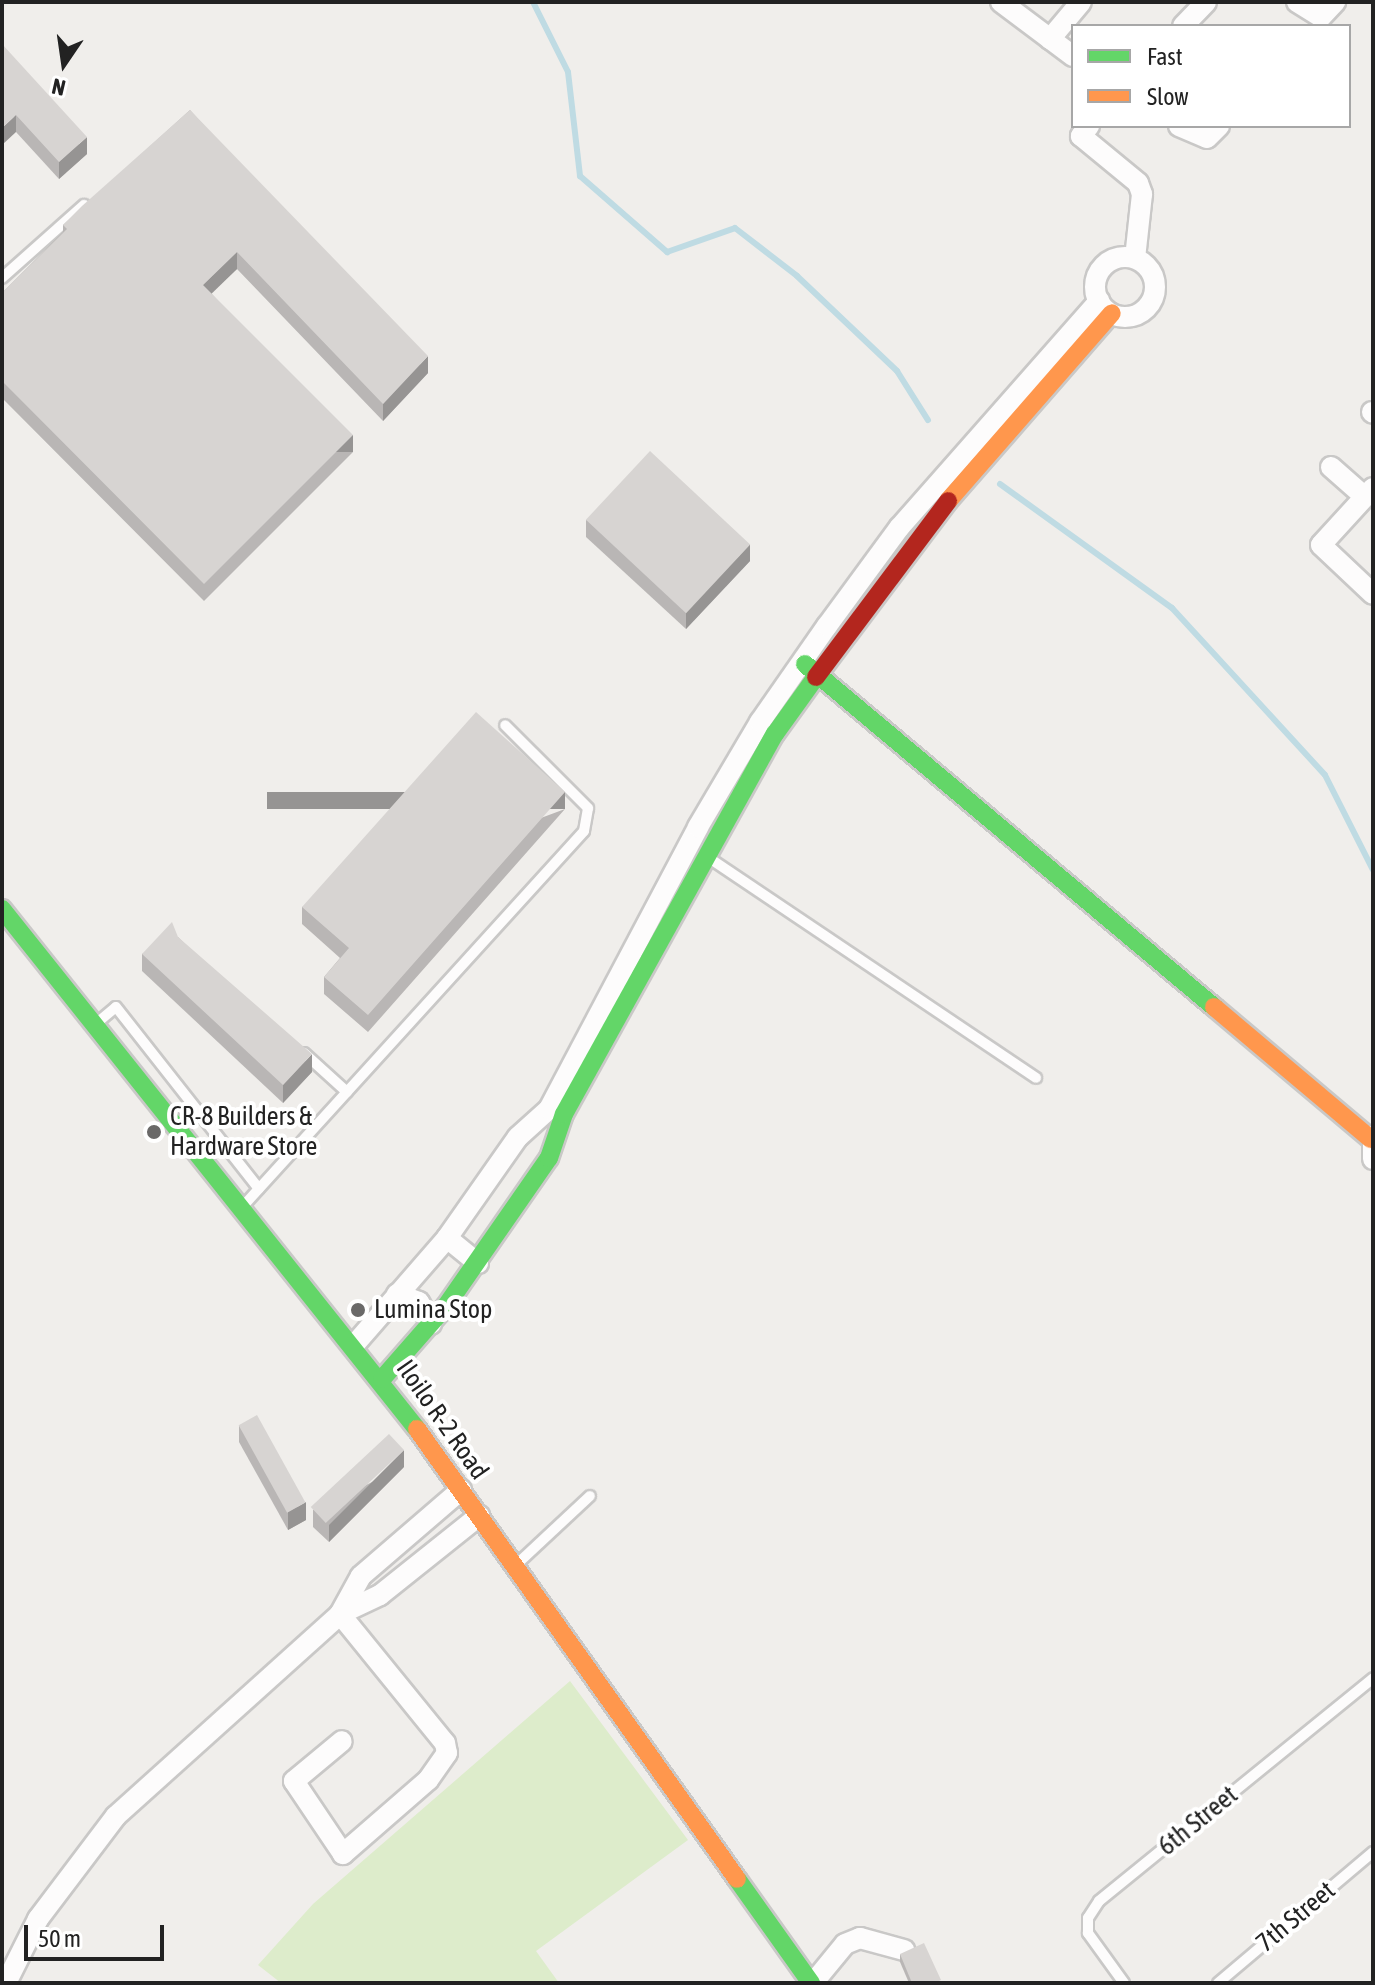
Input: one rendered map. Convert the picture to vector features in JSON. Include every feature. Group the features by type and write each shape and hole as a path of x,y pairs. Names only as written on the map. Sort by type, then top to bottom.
{"main road":[{"path":"810,668 1372,1145"},
{"path":"650,935 705,839"},
{"name":"Iloilo R-2 Road","path":"2,909 382,1379 812,1983"},
{"path":"382,1379 431,1324 478,1263 549,1158 593,1044"}],"street":[{"path":"1001,2 1071,55"},
{"path":"1050,39 1081,2"},
{"path":"1185,24 1206,2"},
{"path":"1297,2 1321,17 1335,2"},
{"path":"1087,128 1081,136 1138,183 1142,194 1135,258"},
{"path":"1184,128 1207,138 1217,128"},
{"path":"1114,258 1135,258 1154,279 1152,298 1140,312 1105,307 1099,271 1114,258"},
{"path":"355,1344 447,1238 518,1137 549,1109 593,1044 650,935 768,728 834,632 906,535 1105,307"},
{"path":"1331,467 1369,493 1321,545 1371,588"},
{"path":"518,1137 549,1158"},
{"path":"447,1238 478,1263"},
{"path":"397,1294 419,1302 431,1324"},
{"path":"340,1614 361,1576 461,1490"},
{"path":"6,1983 38,1919 116,1816 340,1614 380,1595 479,1516"},
{"path":"340,1614 445,1743 447,1753 428,1780 343,1854 294,1781 342,1741"},
{"path":"812,1983 845,1944 860,1938 904,1950"}],"lane":[{"path":"2,278 84,205"},
{"path":"244,1206 584,831 588,808 505,725"},
{"path":"705,839 1036,1078"},
{"path":"96,1023 116,1007 259,1189"},
{"path":"289,1040 347,1092"},
{"path":"514,1566 590,1496"},
{"name":"6th Street","path":"1124,1983 1088,1933 1088,1918 1099,1901 1373,1678"},
{"name":"7th Street","path":"1218,1983 1373,1852"}],"green space":[{"path":"570,1681 688,1840 536,1951 559,1983 281,1983 258,1965 313,1904"}],"building":[{"path":"2,44 87,137 59,162 16,115 2,128"},
{"path":"190,110 428,356 383,404 237,252 203,285 353,435 204,584 2,381 2,293 67,229 63,225 82,206"},
{"path":"650,451 750,544 686,613 586,520"},
{"path":"476,712 565,792 368,1015 324,977 349,948 302,907"},
{"path":"172,922 178,937 312,1054 283,1085 142,954"},
{"path":"257,1415 305,1502 287,1513 239,1425"},
{"path":"389,1434 404,1450 326,1523 311,1507"},
{"path":"924,1943 941,1980 912,1983 900,1954"}],"waterway":[{"path":"533,2 568,72 580,176 667,252 735,228 797,276 897,371 928,420"},
{"path":"1000,484 1172,608 1325,775 1373,870"}],"traffic: fast":[{"path":"805,664 1214,1007"},
{"path":"382,1379 446,1306 549,1158 564,1114 775,734 816,677"},
{"path":"2,909 417,1429"},
{"path":"737,1879 811,1983"}],"traffic: slow":[{"path":"948,501 1112,313"},
{"path":"1214,1007 1371,1139"},
{"path":"417,1429 737,1879"}],"traffic: jam":[{"path":"816,677 948,501"}],"place":[{"name":"CR-8 Builders & Hardware Store","path":"154,1132"},
{"name":"Lumina Stop","path":"358,1310"}]}
